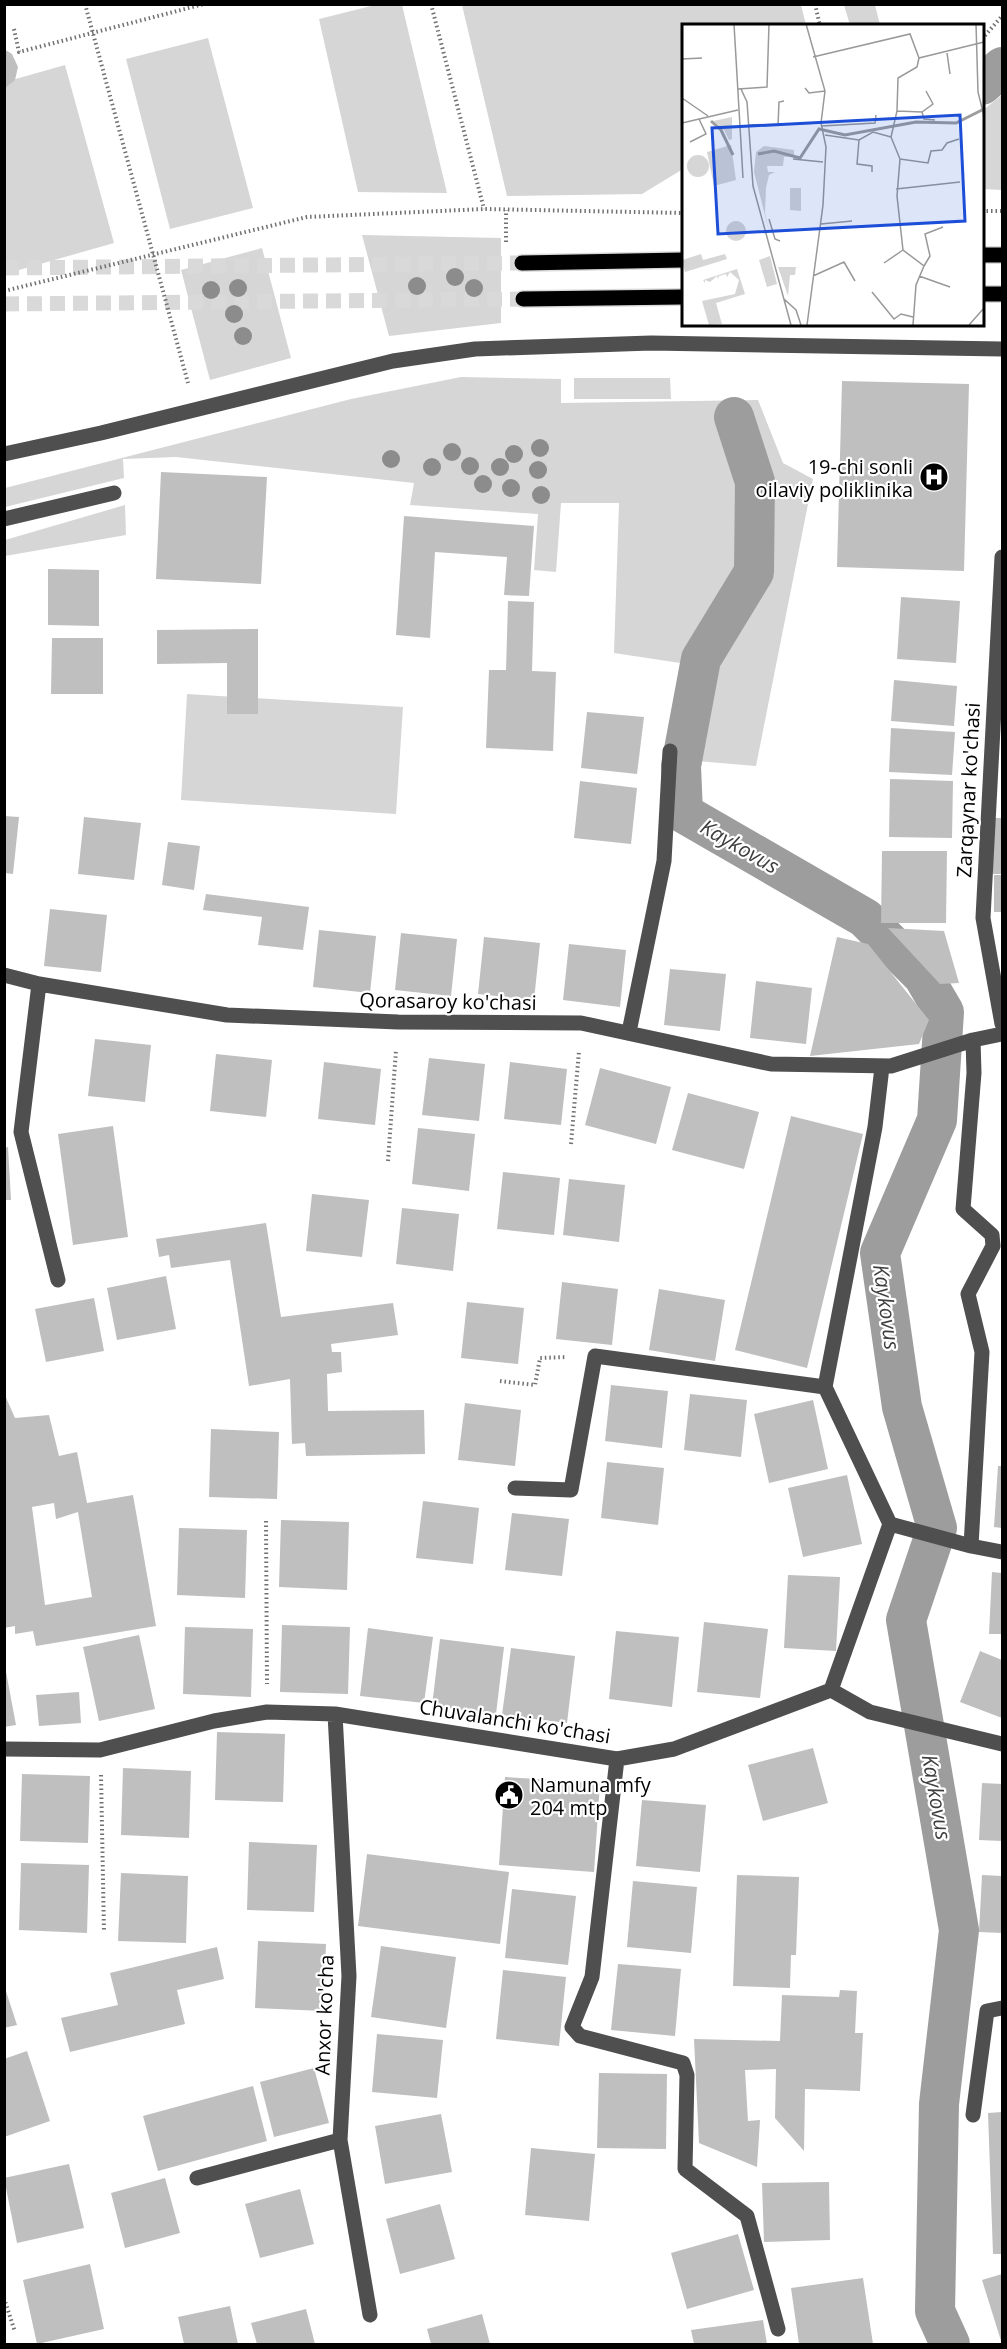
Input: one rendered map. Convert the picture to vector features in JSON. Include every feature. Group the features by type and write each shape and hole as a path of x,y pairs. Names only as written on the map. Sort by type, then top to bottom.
{"main road":[{"path":"983,255 1002,255"},
{"path":"522,263 682,260"},
{"path":"983,294 1002,294"},
{"path":"523,299 682,297"}],"street":[{"path":"4,454 393,361 475,349 651,343 1002,349"},
{"path":"4,519 114,493"},
{"name":"Zarqaynar ko'chasi","path":"1002,557 983,918 1002,1024"},
{"path":"629,1032 664,861 670,751"},
{"name":"Qorasaroy ko'chasi","path":"4,975 39,984 227,1015 398,1022 581,1023 771,1064 886,1066 972,1040 1002,1034"},
{"path":"39,984 21,1132 57,1280"},
{"path":"968,1545 982,1352 968,1293 993,1246 993,1235 963,1209 974,1073 972,1040"},
{"path":"886,1066 825,1387 892,1525 831,1690 870,1712 1002,1744"},
{"path":"515,1488 571,1490 595,1356 825,1387"},
{"path":"892,1525 1002,1552"},
{"name":"Chuvalanchi ko'chasi","path":"4,1749 100,1750 214,1720 267,1712 335,1714 617,1759 674,1749 831,1690"},
{"name":"Anxor ko'cha","path":"335,1714 349,1976 340,2140 370,2315"},
{"path":"617,1759 592,1977 572,2027 580,2036 682,2063 687,2075 685,2169 747,2216 778,2329"},
{"path":"973,2115 987,2011 1002,2008"},
{"path":"198,2178 340,2140"}],"path":[{"path":"85,4 195,410"},
{"path":"14,30 20,52 204,4"},
{"path":"431,4 484,210"},
{"path":"815,4 820,24"},
{"path":"983,37 1002,16"},
{"path":"4,291 307,217 484,210 681,213"},
{"path":"983,211 1002,211"},
{"path":"388,1161 398,1022"},
{"path":"571,1144 581,1023"},
{"path":"500,1381 536,1385 540,1358 595,1356"},
{"path":"266,1521 267,1712"},
{"path":"100,1750 104,1932"},
{"path":"4,2298 15,2332"}],"shaded area":[{"path":"375,5 402,5 447,193 358,192 319,19"},
{"path":"462,5 801,5 806,24 682,24 682,170 642,194 507,196"},
{"path":"844,5 875,5 880,24 850,24"},
{"path":"208,38 253,208 170,229 126,59"},
{"path":"65,65 114,243 5,274 5,82"},
{"path":"1002,95 1002,190 983,189 983,110"},
{"path":"362,235 501,238 501,323 389,336"},
{"path":"262,248 291,358 210,380 181,270"},
{"path":"461,377 561,379 561,403 758,400 783,463 813,479 756,766 697,761 700,666 614,653 619,503 561,503 556,572 534,570 538,514 410,505 414,483 176,457 123,459 124,478 5,507 5,488 351,399"},
{"path":"574,378 670,378 671,399 574,399"},
{"path":"125,505 126,535 5,556 5,540"},
{"path":"187,694 403,707 396,814 181,800"}],"building":[{"path":"4,49 12,54 18,67 15,80 4,89"},
{"path":"842,381 969,384 964,571 837,567"},
{"path":"161,472 267,477 261,584 156,579"},
{"path":"404,516 534,526 529,596 504,595 507,557 435,552 430,638 396,635"},
{"path":"48,569 99,570 99,626 48,625"},
{"path":"901,597 960,601 956,663 897,659"},
{"path":"508,601 534,602 532,671 556,672 553,751 486,748 489,670 506,670"},
{"path":"258,629 258,714 227,714 227,663 157,664 157,630"},
{"path":"52,638 103,638 103,694 51,694"},
{"path":"894,680 957,686 954,726 891,721"},
{"path":"587,712 644,717 637,774 581,768"},
{"path":"891,728 955,732 952,775 889,772"},
{"path":"890,779 953,781 952,838 889,837"},
{"path":"580,781 637,788 631,844 574,838"},
{"path":"4,816 19,817 13,874 4,873"},
{"path":"84,817 141,823 134,880 78,874"},
{"path":"993,818 1002,818 1002,874 993,874"},
{"path":"168,842 200,846 194,890 162,885"},
{"path":"882,851 947,851 946,923 881,923"},
{"path":"994,875 1002,875 1002,912 994,912"},
{"path":"206,894 309,907 303,950 258,945 262,917 203,910"},
{"path":"50,909 107,915 101,972 44,966"},
{"path":"888,928 944,931 959,983 940,984"},
{"path":"319,930 376,936 370,993 313,987"},
{"path":"401,933 457,939 451,996 395,990"},
{"path":"484,937 540,943 534,1000 478,994"},
{"path":"837,937 868,944 929,1020 919,1044 810,1056"},
{"path":"569,944 626,950 620,1007 563,1000"},
{"path":"670,969 726,974 720,1031 664,1025"},
{"path":"756,981 812,988 806,1044 750,1038"},
{"path":"95,1039 151,1045 145,1102 88,1096"},
{"path":"216,1054 272,1060 266,1117 210,1111"},
{"path":"429,1058 485,1064 479,1121 422,1115"},
{"path":"324,1062 381,1069 375,1125 318,1119"},
{"path":"510,1062 567,1069 561,1125 504,1119"},
{"path":"600,1068 671,1087 656,1144 585,1125"},
{"path":"688,1093 759,1112 744,1169 672,1150"},
{"path":"791,1116 863,1134 807,1368 735,1350"},
{"path":"113,1126 128,1237 73,1245 58,1134"},
{"path":"418,1128 475,1134 469,1191 412,1184"},
{"path":"8,1147 11,1200 4,1200 4,1148"},
{"path":"503,1172 560,1178 554,1235 497,1229"},
{"path":"569,1179 625,1185 619,1242 563,1235"},
{"path":"312,1194 369,1200 362,1257 306,1251"},
{"path":"402,1208 459,1214 453,1271 396,1264"},
{"path":"266,1223 281,1317 393,1303 398,1335 331,1344 332,1352 341,1352 342,1372 327,1374 328,1411 424,1410 425,1454 306,1456 305,1443 292,1444 290,1379 249,1386 230,1260 171,1268 169,1255 159,1257 156,1239"},
{"path":"166,1276 176,1329 117,1340 107,1288"},
{"path":"562,1282 618,1289 612,1345 556,1339"},
{"path":"659,1289 725,1300 715,1361 649,1350"},
{"path":"94,1298 104,1351 46,1362 35,1309"},
{"path":"467,1302 524,1308 518,1364 461,1358"},
{"path":"611,1385 668,1391 662,1448 605,1441"},
{"path":"4,1393 15,1418 49,1415 59,1456 77,1452 87,1503 133,1495 156,1626 36,1646 33,1631 15,1634 15,1626 4,1628","holes":["54,1503 56,1519 78,1512 92,1597 45,1605 32,1507"]},
{"path":"690,1394 747,1400 741,1457 684,1450"},
{"path":"813,1400 828,1469 769,1483 754,1414"},
{"path":"465,1403 521,1410 515,1466 458,1460"},
{"path":"211,1429 279,1432 277,1499 209,1497"},
{"path":"607,1462 664,1468 658,1525 601,1518"},
{"path":"998,1466 1002,1466 1002,1528 994,1527"},
{"path":"847,1475 862,1544 803,1557 788,1488"},
{"path":"423,1501 479,1508 473,1564 416,1558"},
{"path":"512,1513 569,1519 562,1576 505,1570"},
{"path":"281,1520 349,1522 347,1590 279,1587"},
{"path":"179,1528 247,1530 245,1598 177,1595"},
{"path":"992,1572 1002,1573 1002,1634 989,1634"},
{"path":"788,1575 840,1577 836,1651 784,1648"},
{"path":"704,1622 768,1629 760,1698 697,1692"},
{"path":"282,1625 350,1627 348,1694 280,1692"},
{"path":"185,1627 253,1629 251,1697 183,1694"},
{"path":"368,1628 433,1637 424,1703 360,1696"},
{"path":"616,1631 679,1637 672,1707 609,1699"},
{"path":"139,1635 155,1709 99,1721 83,1647"},
{"path":"440,1639 504,1647 496,1714 432,1706"},
{"path":"511,1648 575,1656 567,1723 502,1715"},
{"path":"980,1651 1002,1660 1002,1718 960,1702"},
{"path":"4,1661 16,1725 4,1727"},
{"path":"79,1692 81,1723 39,1726 36,1695"},
{"path":"217,1732 285,1734 283,1802 215,1800"},
{"path":"813,1748 828,1803 763,1821 748,1765"},
{"path":"123,1768 191,1771 189,1838 121,1835"},
{"path":"22,1774 90,1776 88,1843 20,1841"},
{"path":"505,1777 600,1783 594,1872 499,1865"},
{"path":"982,1783 1002,1784 1002,1841 979,1840"},
{"path":"642,1800 706,1805 700,1872 636,1866"},
{"path":"249,1842 317,1845 314,1912 247,1910"},
{"path":"367,1854 509,1872 500,1944 358,1926"},
{"path":"21,1863 89,1865 87,1933 19,1930"},
{"path":"121,1873 188,1876 186,1943 118,1941"},
{"path":"737,1875 799,1877 796,1955 791,1955 790,1988 733,1986"},
{"path":"982,1875 1002,1876 1002,1933 979,1932"},
{"path":"633,1881 697,1887 691,1953 627,1947"},
{"path":"512,1889 576,1896 568,1965 505,1958"},
{"path":"258,1941 326,1944 323,2011 255,2008"},
{"path":"381,1946 456,1957 446,2028 371,2017"},
{"path":"217,1947 224,1979 177,1990 185,2024 70,2052 61,2018 118,2005 110,1973"},
{"path":"618,1964 681,1969 675,2036 611,2030"},
{"path":"503,1970 566,1977 559,2046 496,2039"},
{"path":"4,1985 17,2025 4,2028"},
{"path":"840,1990 857,1991 855,2033 863,2033 860,2091 805,2089 804,2151 775,2118 776,2069 745,2070 748,2121 760,2120 757,2167 699,2143 694,2039 780,2041 782,1995 839,1997"},
{"path":"377,2034 443,2040 437,2098 372,2092"},
{"path":"27,2051 50,2121 4,2137 4,2059"},
{"path":"314,2068 329,2123 274,2137 260,2082"},
{"path":"599,2073 667,2074 666,2149 597,2148"},
{"path":"253,2086 267,2141 158,2171 143,2116"},
{"path":"1002,2112 1002,2254 993,2254 988,2113"},
{"path":"441,2114 452,2172 385,2184 375,2126"},
{"path":"531,2148 595,2154 589,2221 525,2215"},
{"path":"69,2164 84,2228 17,2243 4,2178"},
{"path":"165,2178 180,2233 125,2248 111,2193"},
{"path":"829,2182 830,2240 764,2242 762,2183"},
{"path":"300,2189 314,2244 260,2258 245,2204"},
{"path":"440,2204 455,2259 400,2274 386,2219"},
{"path":"738,2234 754,2290 687,2309 671,2253"},
{"path":"90,2264 104,2329 37,2344 23,2280"},
{"path":"1002,2274 1002,2344 982,2280"},
{"path":"863,2278 873,2344 799,2344 791,2288"},
{"path":"230,2306 238,2344 184,2344 178,2317"},
{"path":"306,2309 315,2344 257,2344 251,2323"},
{"path":"482,2314 490,2344 431,2344 427,2329"},
{"path":"763,2320 767,2344 694,2344 691,2330"}],"waterway":[{"name":"Kaykovus","path":"983,84 1002,67"},
{"name":"Kaykovus","path":"734,417 755,482 754,572 701,659 681,766 683,813 865,918 923,976 944,1012 937,1120 880,1253 902,1407 937,1528 906,1620 959,1930 939,2104 935,2311 950,2344"}],"tunnel":[{"path":"4,268 522,263"},
{"path":"4,304 523,299"}],"place":[{"name":"19-chi sonli oilaviy poliklinika","path":"934,477"},
{"name":"Namuna mfy 204 mtp","path":"509,1795"}]}
